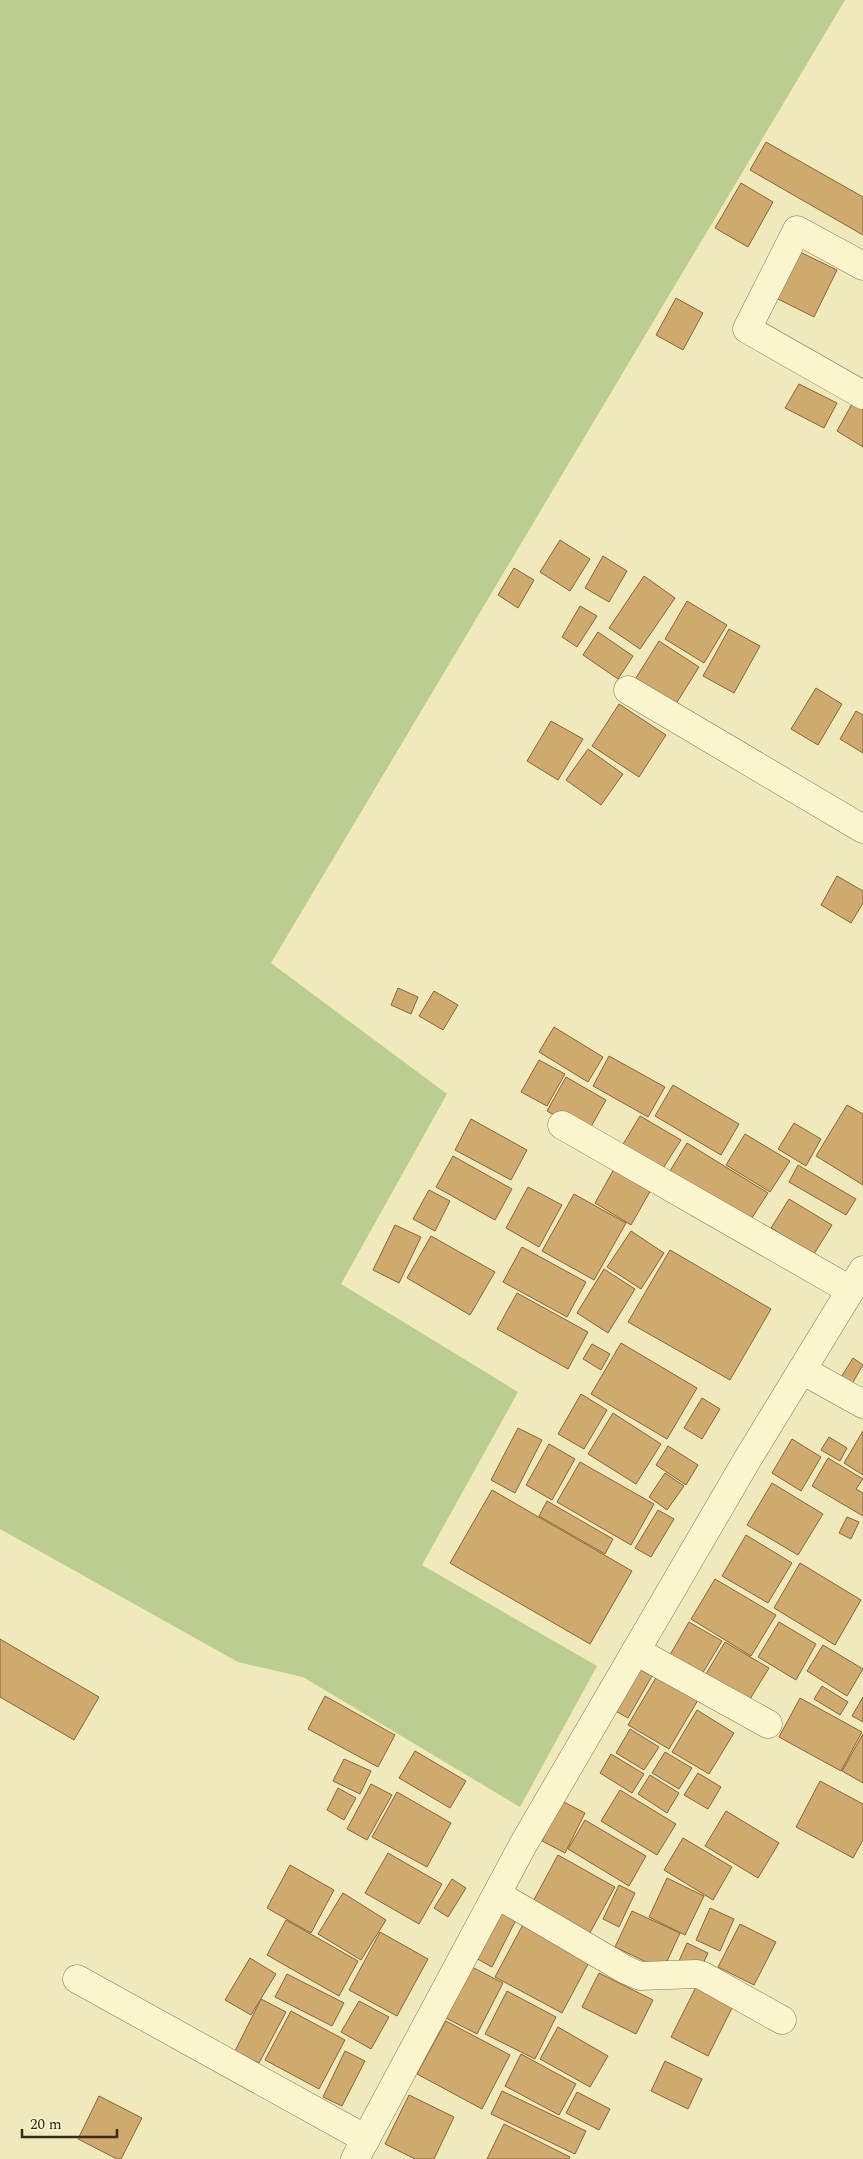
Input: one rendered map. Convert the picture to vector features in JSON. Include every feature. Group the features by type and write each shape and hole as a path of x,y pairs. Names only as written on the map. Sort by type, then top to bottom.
{"street":[{"path":"863,266 797,230 747,329 863,395"},
{"path":"628,690 863,829"},
{"path":"77,1979 360,2149 524,1844 747,1460 857,1280 562,1124"},
{"path":"802,1370 863,1404"},
{"path":"636,1650 768,1724"},
{"path":"498,1895 626,1970 640,1976 697,1974 782,2020"}],"green space":[{"path":"0,0 845,0 271,963 447,1094 341,1284 518,1392 422,1565 597,1666 520,1807 303,1677 238,1662 0,1529"}],"building":[{"path":"766,142 863,197 863,235 750,170"},
{"path":"741,183 773,202 748,247 715,228"},
{"path":"798,251 837,270 814,317 774,297"},
{"path":"676,298 703,313 683,350 656,335"},
{"path":"799,384 837,403 824,428 785,408"},
{"path":"853,402 863,408 863,447 837,431"},
{"path":"560,540 590,559 570,591 540,572"},
{"path":"603,556 627,571 609,602 585,588"},
{"path":"514,568 534,580 518,608 498,595"},
{"path":"644,576 675,598 640,649 609,628"},
{"path":"687,601 727,625 704,663 665,639"},
{"path":"580,606 597,616 577,647 562,637"},
{"path":"729,629 760,646 734,693 703,676"},
{"path":"598,632 633,656 618,679 583,655"},
{"path":"659,641 699,667 674,707 634,681"},
{"path":"816,688 842,704 818,745 791,729"},
{"path":"619,704 666,735 639,777 592,746"},
{"path":"856,711 863,715 863,753 840,739"},
{"path":"551,721 583,739 558,780 527,761"},
{"path":"588,749 623,774 601,805 566,780"},
{"path":"837,876 863,891 863,903 851,923 821,905"},
{"path":"398,988 418,997 411,1014 391,1005"},
{"path":"434,991 458,1005 443,1030 419,1016"},
{"path":"554,1027 603,1057 588,1082 539,1052"},
{"path":"609,1056 665,1087 648,1117 593,1086"},
{"path":"539,1060 565,1074 547,1106 521,1092"},
{"path":"566,1077 606,1100 587,1134 547,1111"},
{"path":"673,1085 739,1124 721,1155 655,1116"},
{"path":"847,1105 863,1114 863,1185 816,1156"},
{"path":"640,1116 681,1140 662,1170 622,1146"},
{"path":"471,1119 527,1150 511,1180 455,1150"},
{"path":"794,1123 821,1139 806,1166 778,1149"},
{"path":"745,1134 790,1161 770,1192 726,1165"},
{"path":"687,1143 768,1193 750,1221 670,1171"},
{"path":"453,1156 512,1189 495,1220 436,1187"},
{"path":"619,1160 656,1181 631,1225 595,1203"},
{"path":"798,1165 856,1199 846,1215 789,1182"},
{"path":"528,1187 562,1205 539,1247 506,1228"},
{"path":"429,1190 450,1201 435,1231 413,1219"},
{"path":"574,1194 626,1223 594,1280 542,1251"},
{"path":"789,1199 832,1225 814,1254 771,1228"},
{"path":"395,1225 421,1237 399,1283 373,1270"},
{"path":"631,1231 664,1253 641,1289 607,1267"},
{"path":"431,1236 495,1272 470,1315 407,1278"},
{"path":"522,1247 586,1282 567,1317 503,1282"},
{"path":"670,1250 771,1309 730,1380 628,1322"},
{"path":"604,1269 635,1289 608,1333 577,1313"},
{"path":"517,1293 588,1332 568,1369 497,1329"},
{"path":"621,1343 697,1388 667,1439 591,1394"},
{"path":"592,1344 610,1354 601,1370 583,1359"},
{"path":"853,1358 863,1365 849,1389 838,1382"},
{"path":"581,1394 607,1410 584,1449 558,1434"},
{"path":"702,1398 720,1409 702,1439 684,1428"},
{"path":"613,1413 661,1444 636,1484 588,1454"},
{"path":"518,1428 542,1440 515,1493 491,1480"},
{"path":"863,1431 863,1475 844,1463"},
{"path":"829,1437 847,1448 840,1461 821,1450"},
{"path":"792,1439 821,1457 801,1491 772,1473"},
{"path":"549,1444 575,1459 552,1500 526,1485"},
{"path":"668,1446 698,1465 686,1485 656,1465"},
{"path":"828,1458 863,1479 856,1489 863,1493 863,1516 812,1486"},
{"path":"580,1462 654,1504 631,1545 557,1502"},
{"path":"665,1473 684,1486 667,1510 649,1497"},
{"path":"772,1483 823,1514 798,1555 747,1525"},
{"path":"492,1490 632,1571 590,1644 450,1563"},
{"path":"547,1501 613,1539 605,1554 539,1516"},
{"path":"658,1510 674,1519 651,1557 635,1548"},
{"path":"847,1517 859,1522 851,1539 839,1533"},
{"path":"746,1535 792,1563 768,1603 722,1576"},
{"path":"800,1563 861,1600 835,1645 774,1608"},
{"path":"715,1579 776,1615 751,1656 691,1619"},
{"path":"689,1622 722,1641 699,1679 667,1660"},
{"path":"779,1622 816,1644 796,1680 758,1657"},
{"path":"0,1639 99,1697 74,1740 0,1697"},
{"path":"725,1642 769,1668 747,1704 703,1679"},
{"path":"823,1645 863,1669 847,1696 807,1671"},
{"path":"635,1667 652,1676 628,1718 612,1709"},
{"path":"657,1676 698,1700 669,1749 628,1725"},
{"path":"822,1686 848,1702 840,1715 814,1699"},
{"path":"325,1696 395,1735 378,1767 308,1729"},
{"path":"863,1697 863,1722 852,1716"},
{"path":"800,1698 862,1732 841,1771 779,1737"},
{"path":"697,1710 734,1733 709,1774 672,1752"},
{"path":"630,1729 659,1747 644,1770 616,1753"},
{"path":"863,1734 863,1783 842,1771"},
{"path":"415,1751 466,1781 450,1808 399,1778"},
{"path":"665,1752 692,1768 679,1789 652,1773"},
{"path":"611,1754 644,1774 632,1793 600,1773"},
{"path":"344,1759 371,1771 360,1794 333,1781"},
{"path":"698,1773 721,1787 708,1809 684,1795"},
{"path":"650,1775 679,1793 667,1813 638,1794"},
{"path":"820,1781 863,1804 863,1840 853,1858 796,1827"},
{"path":"371,1784 392,1795 367,1840 347,1829"},
{"path":"338,1788 356,1798 344,1820 327,1810"},
{"path":"620,1790 676,1824 657,1855 601,1821"},
{"path":"397,1792 451,1823 427,1867 372,1837"},
{"path":"562,1801 585,1813 565,1853 542,1841"},
{"path":"726,1811 779,1843 758,1878 705,1846"},
{"path":"585,1820 646,1856 629,1886 568,1849"},
{"path":"683,1838 732,1867 713,1900 664,1870"},
{"path":"388,1853 442,1884 419,1924 365,1893"},
{"path":"558,1855 615,1887 586,1940 529,1909"},
{"path":"290,1865 334,1890 311,1933 267,1908"},
{"path":"667,1878 704,1896 685,1935 649,1917"},
{"path":"452,1879 466,1888 448,1917 434,1908"},
{"path":"619,1885 635,1893 619,1927 603,1919"},
{"path":"343,1893 386,1920 361,1960 318,1934"},
{"path":"499,1907 518,1916 492,1967 474,1957"},
{"path":"710,1908 734,1919 720,1951 696,1940"},
{"path":"632,1911 680,1933 663,1970 615,1947"},
{"path":"527,1917 594,1953 562,2013 495,1977"},
{"path":"286,1920 358,1961 339,1996 267,1955"},
{"path":"740,1924 776,1942 754,1985 718,1967"},
{"path":"380,1932 428,1959 397,2016 349,1990"},
{"path":"687,1943 708,1953 700,1970 679,1961"},
{"path":"250,1958 276,1974 251,2015 225,2000"},
{"path":"468,1965 503,1983 477,2034 442,2016"},
{"path":"599,1973 653,2000 636,2034 582,2007"},
{"path":"287,1974 344,2003 332,2026 275,1997"},
{"path":"699,1981 736,2000 708,2056 671,2037"},
{"path":"507,1991 556,2017 535,2059 485,2034"},
{"path":"261,1999 286,2012 259,2063 235,2051"},
{"path":"359,2001 389,2017 371,2049 341,2032"},
{"path":"291,2011 345,2040 319,2089 265,2060"},
{"path":"446,2021 510,2055 482,2109 417,2074"},
{"path":"558,2027 608,2056 590,2087 540,2059"},
{"path":"345,2051 365,2061 342,2106 323,2097"},
{"path":"521,2054 576,2084 559,2115 505,2086"},
{"path":"665,2061 702,2079 688,2109 651,2091"},
{"path":"502,2091 586,2131 575,2154 491,2114"},
{"path":"577,2092 610,2109 599,2130 566,2113"},
{"path":"409,2095 454,2117 434,2159 415,2159 385,2144"},
{"path":"99,2096 142,2118 121,2159 117,2159 78,2139"},
{"path":"504,2124 570,2157 569,2159 487,2159"}]}
